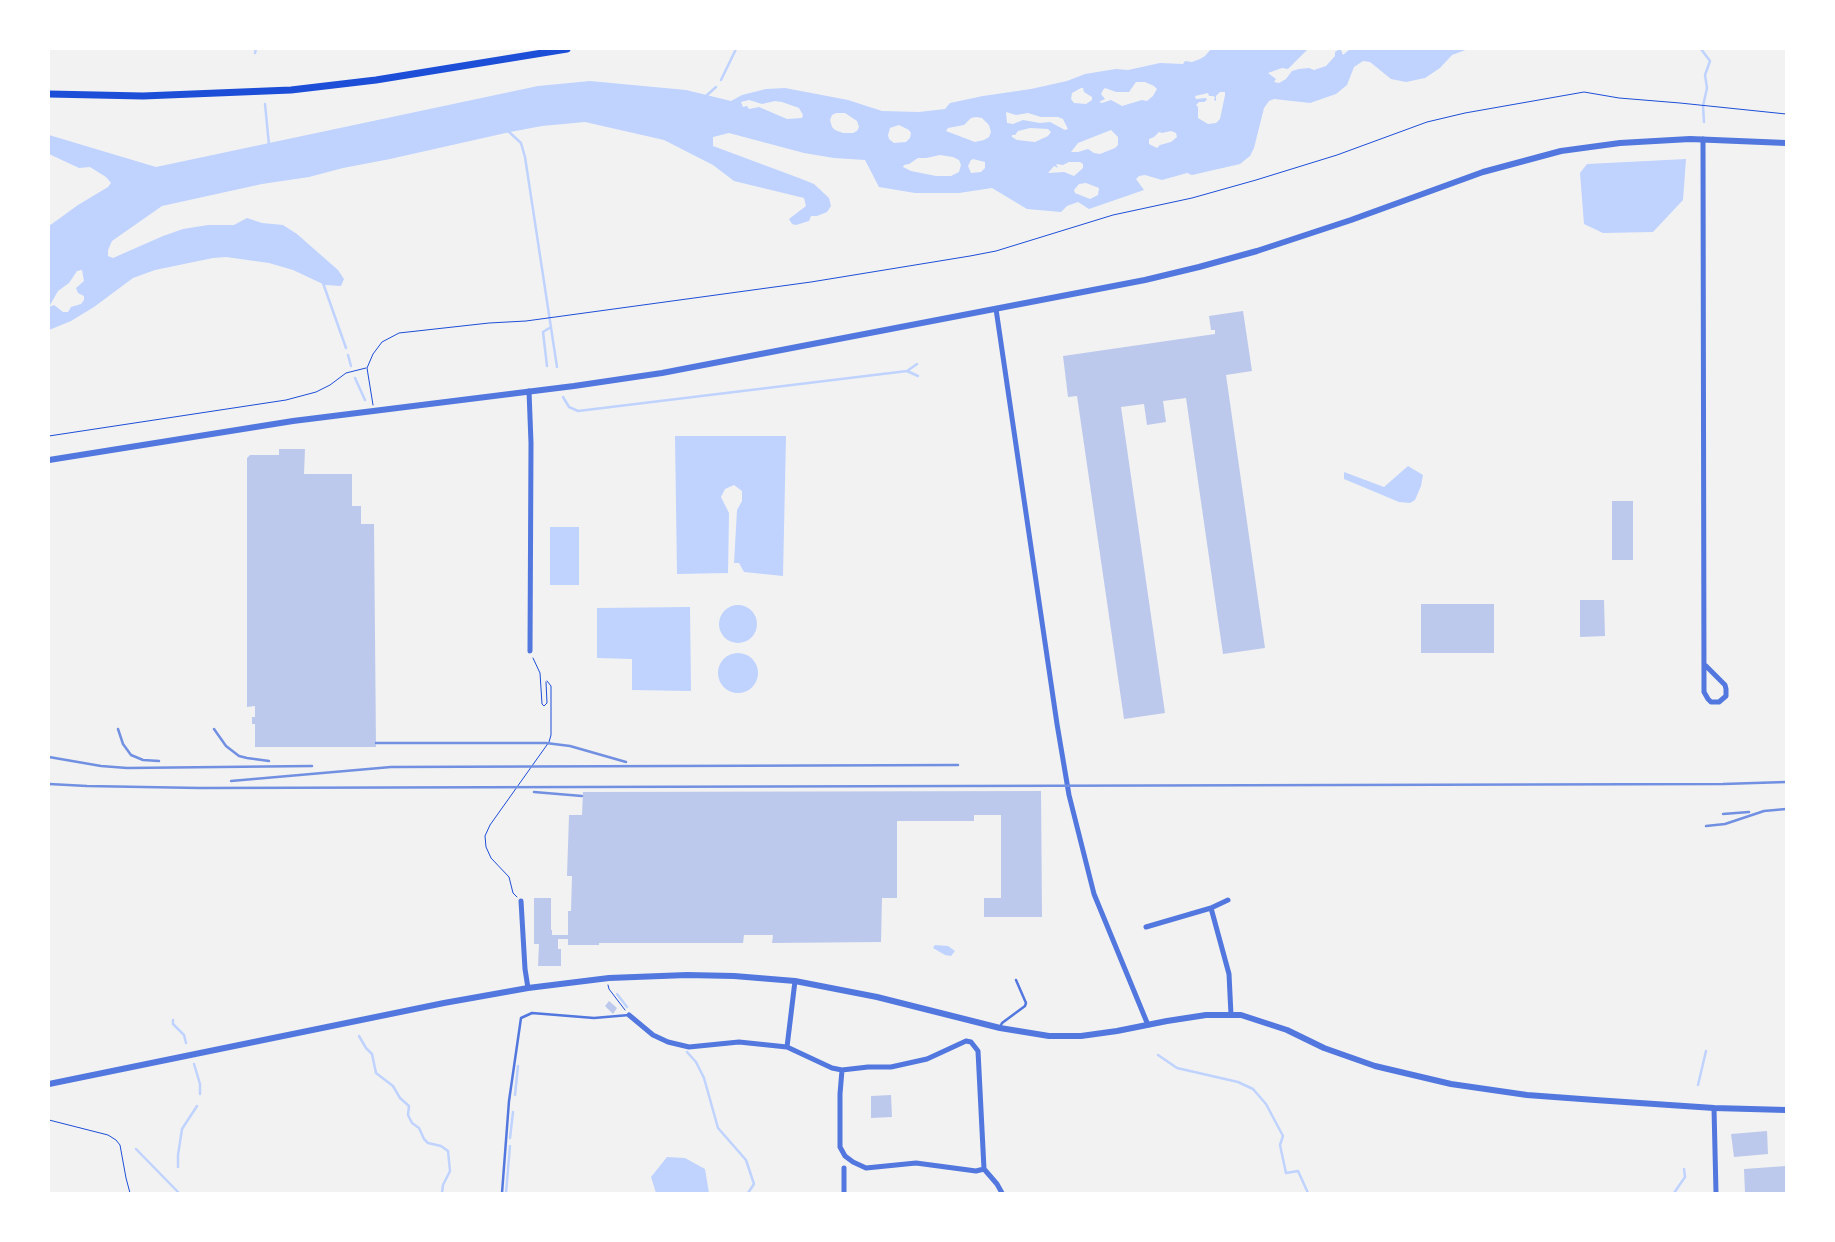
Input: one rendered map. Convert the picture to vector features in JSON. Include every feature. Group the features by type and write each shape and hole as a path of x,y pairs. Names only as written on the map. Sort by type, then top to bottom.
{"main road":[{"path":"49,94 143,96 291,90 376,80 567,49"}],"street":[{"path":"49,460 293,421 662,373 1145,280 1199,268 1314,232 1483,172 1561,151 1620,143 1703,139 1786,143"},
{"path":"1703,139 1704,623 1706,666 1704,677 1706,696 1711,702 1719,702 1726,696 1726,689 1706,666"},
{"path":"996,309 1060,747 1069,795 1094,894 1148,1025"},
{"path":"529,391 531,443 530,651"},
{"path":"1146,927 1211,908 1228,900"},
{"path":"520,902 528,988"},
{"path":"1211,908 1229,974 1230,1015"},
{"path":"49,1084 444,1003 528,988 608,978 687,974 795,981 877,997 1000,1028 1040,1035 1071,1037 1118,1031 1186,1017 1241,1015 1266,1022 1346,1056 1375,1066 1452,1084 1527,1094 1714,1108 1786,1110"},
{"path":"786,1047 795,981"},
{"path":"628,1015 653,1035 668,1042 689,1047 739,1042 786,1047 832,1068 842,1070 891,1067 927,1059 968,1041 974,1044 978,1051 984,1169 1002,1193"},
{"path":"842,1070 840,1147 845,1156 852,1162 866,1168 916,1162 976,1171 984,1169"},
{"path":"1714,1108 1716,1193"},
{"path":"844,1168 844,1193"}],"lane":[{"path":"1000,1028 1002,1023 1025,1006 1026,1003 1016,980"},
{"path":"502,1193 509,1101 521,1018 532,1013 594,1018 628,1015"}],"path":[{"path":"375,410 367,368 372,354 382,342 399,333 545,319 811,282 996,251 1105,217 1192,198 1279,174 1443,118 1573,93 1592,92 1608,97 1786,114"},
{"path":"49,436 286,400 316,392 330,385 346,373 367,368"},
{"path":"520,902 513,893 508,877 491,858 485,841 486,832 490,824 549,742 551,735 551,686 549,682 546,682 547,703 544,706 542,704 540,672 530,651"},
{"path":"608,978 609,989 628,1015"},
{"path":"49,1120 108,1135 116,1140 120,1146 130,1192"}],"water":[{"path":"1211,49 1308,49 1288,69 1282,68 1268,73 1276,79 1274,82 1279,83 1286,79 1292,71 1309,68 1314,70 1326,66 1338,50 1341,50 1343,55 1350,49 1468,49 1452,55 1440,68 1425,78 1406,82 1391,79 1370,62 1363,61 1354,67 1347,85 1336,94 1310,103 1274,99 1269,101 1264,108 1254,148 1250,156 1240,164 1192,175 1187,173 1162,180 1145,175 1139,176 1136,179 1144,190 1089,209 1078,202 1067,206 1061,212 1027,209 992,188 959,193 915,193 879,187 865,160 834,158 804,153 729,133 713,137 713,146 814,184 829,198 831,206 827,212 811,216 809,221 796,225 792,224 789,219 806,206 804,198 734,181 713,165 664,140 585,122 542,126 510,132 309,177 262,184 162,206 112,241 108,250 108,256 113,258 183,229 208,225 234,225 247,218 262,223 283,225 297,234 338,270 344,279 341,286 325,285 293,270 269,263 226,257 213,258 155,270 133,278 94,307 71,321 49,330 49,307 49,226 78,205 108,187 111,183 106,177 90,167 79,168 49,154 49,135 156,167 538,86 590,81 686,90 731,101 742,95 766,89 785,88 848,100 882,111 919,112 945,109 950,103 1031,89 1067,81 1085,74 1116,69 1128,70 1160,63 1183,64 1185,61 1192,62 1205,56","holes":["1136,82 1145,82 1157,89 1147,101 1142,100 1122,106 1111,100 1099,102 1105,99 1101,94 1105,88 1116,92 1129,92","1081,88 1092,97 1092,100 1086,104 1074,103 1071,99 1072,93","1220,92 1225,92 1220,119 1216,123 1208,124 1198,118 1198,107 1196,105 1207,100 1206,98 1196,99 1195,96 1208,93 1209,96 1215,97 1214,100 1216,101 1216,96","749,100 762,104 775,101 782,102 799,108 803,115 802,118 787,119 759,107 749,109 747,106 743,107 741,102","1006,112 1016,115 1028,113 1041,117 1058,117 1063,119 1068,129 1065,130 1050,122 1040,123 1023,120 1013,124 1007,123","836,113 845,113 857,121 859,127 853,133 843,133 832,127 830,120 832,115","976,117 982,118 989,125 991,132 989,137 975,142 946,131 948,128 964,125 971,118","899,125 911,133 910,138 906,142 894,143 889,139 890,128","1030,128 1048,129 1051,132 1048,136 1035,142 1017,140 1012,135 1015,135 1018,131","1111,130 1118,137 1118,145 1115,148 1100,154 1088,149 1071,152 1078,143","1171,131 1176,133 1177,137 1157,148 1149,144 1149,139 1159,132","940,155 953,157 959,160 961,165 959,172 951,176 936,176 911,171 903,167 918,158","971,160 985,162 985,168 981,172 971,173 968,166","1069,162 1080,162 1083,164 1083,168 1074,176 1064,172 1048,173 1054,166 1058,168 1056,164 1063,165","1086,183 1099,188 1098,195 1090,199 1075,193 1074,190 1079,184","82,270 84,281 76,288 78,293 84,296 81,304 71,307 68,312 63,312 54,305 49,307 58,291 69,283 77,271"]},
{"path":"1686,159 1683,200 1653,232 1603,233 1584,224 1580,173 1587,164"},
{"path":"675,436 786,436 783,576 744,572 739,563 734,563 737,510 742,501 742,491 734,485 725,489 721,497 729,513 728,573 677,574"},
{"path":"1408,466 1423,475 1415,500 1410,503 1399,502 1344,479 1344,472 1384,487"},
{"path":"550,527 579,527 579,585 550,585"},
{"path":"738,605 752,610 757,624 752,638 738,643 724,638 719,624 724,610"},
{"path":"690,607 691,691 632,690 632,659 597,658 597,608"},
{"path":"738,653 752,659 758,673 752,687 738,693 724,687 718,673 724,659"},
{"path":"935,945 948,946 955,951 951,956 945,955 933,948"},
{"path":"667,1157 685,1158 705,1169 709,1193 656,1193 651,1177"}],"building":[{"path":"1243,311 1252,371 1226,375 1265,648 1223,654 1186,398 1163,401 1166,422 1147,425 1144,404 1121,407 1165,713 1124,719 1077,396 1068,397 1063,356 1215,334 1215,330 1211,330 1209,316"},
{"path":"279,449 305,449 304,474 352,474 352,506 361,506 361,524 374,524 376,747 255,747 255,724 252,724 252,717 255,717 255,706 247,707 247,458 250,455 279,455"},
{"path":"1612,501 1633,501 1633,560 1612,560"},
{"path":"1580,600 1604,600 1605,636 1580,637"},
{"path":"1421,604 1494,604 1494,653 1421,653"},
{"path":"1041,791 1042,917 984,917 984,898 1001,898 1001,815 974,815 974,821 897,821 897,898 882,898 881,942 772,943 773,935 744,935 743,943 599,943 599,945 568,945 568,939 558,939 558,949 561,949 561,966 538,966 539,944 534,944 534,898 551,898 552,935 568,935 568,911 571,911 572,876 567,876 569,815 582,815 583,792"},
{"path":"609,1001 617,1008 613,1014 605,1006"},
{"path":"891,1095 892,1117 871,1118 871,1096"},
{"path":"1767,1131 1768,1154 1734,1157 1731,1134"},
{"path":"1786,1166 1786,1193 1745,1193 1744,1169"}],"waterway":[{"path":"255,53 256,49"},
{"path":"721,80 736,49"},
{"path":"1701,49 1710,61 1705,75 1707,88 1703,106 1704,122"},
{"path":"706,96 716,87"},
{"path":"265,104 269,145"},
{"path":"508,131 521,143 525,157 557,367"},
{"path":"323,283 346,348"},
{"path":"547,366 543,332 551,327"},
{"path":"348,355 351,366"},
{"path":"563,397 569,407 578,411 907,371 917,364"},
{"path":"907,371 918,376"},
{"path":"355,378 365,400"},
{"path":"617,994 627,1007"},
{"path":"173,1020 173,1024 184,1035 186,1043"},
{"path":"359,1036 372,1054 376,1073 393,1086 400,1098 409,1106 408,1115 412,1123 419,1128 424,1139 428,1143 441,1146 448,1151 450,1171 443,1185 442,1193"},
{"path":"1698,1085 1706,1051"},
{"path":"687,1052 696,1062 704,1078 718,1128 746,1160 754,1184 748,1193"},
{"path":"1158,1055 1177,1068 1238,1082 1253,1089 1266,1104 1283,1136 1280,1145 1286,1173 1298,1171 1308,1193"},
{"path":"194,1064 200,1084 200,1094"},
{"path":"515,1095 518,1066"},
{"path":"178,1167 182,1129 197,1106"},
{"path":"510,1138 513,1112"},
{"path":"506,1193 510,1146"},
{"path":"136,1149 179,1193"},
{"path":"1674,1193 1685,1177 1684,1169"}],"railway":[{"path":"118,729 123,744 131,755 143,760 159,761"},
{"path":"214,729 226,746 239,756 269,761"},
{"path":"376,743 546,743 570,746 626,762"},
{"path":"49,757 101,766 127,768 312,766"},
{"path":"231,781 391,767 958,765"},
{"path":"49,784 200,788 1723,784 1786,782"},
{"path":"534,792 582,796"},
{"path":"1706,826 1725,824 1764,811 1786,809"},
{"path":"1723,814 1749,812"}]}
